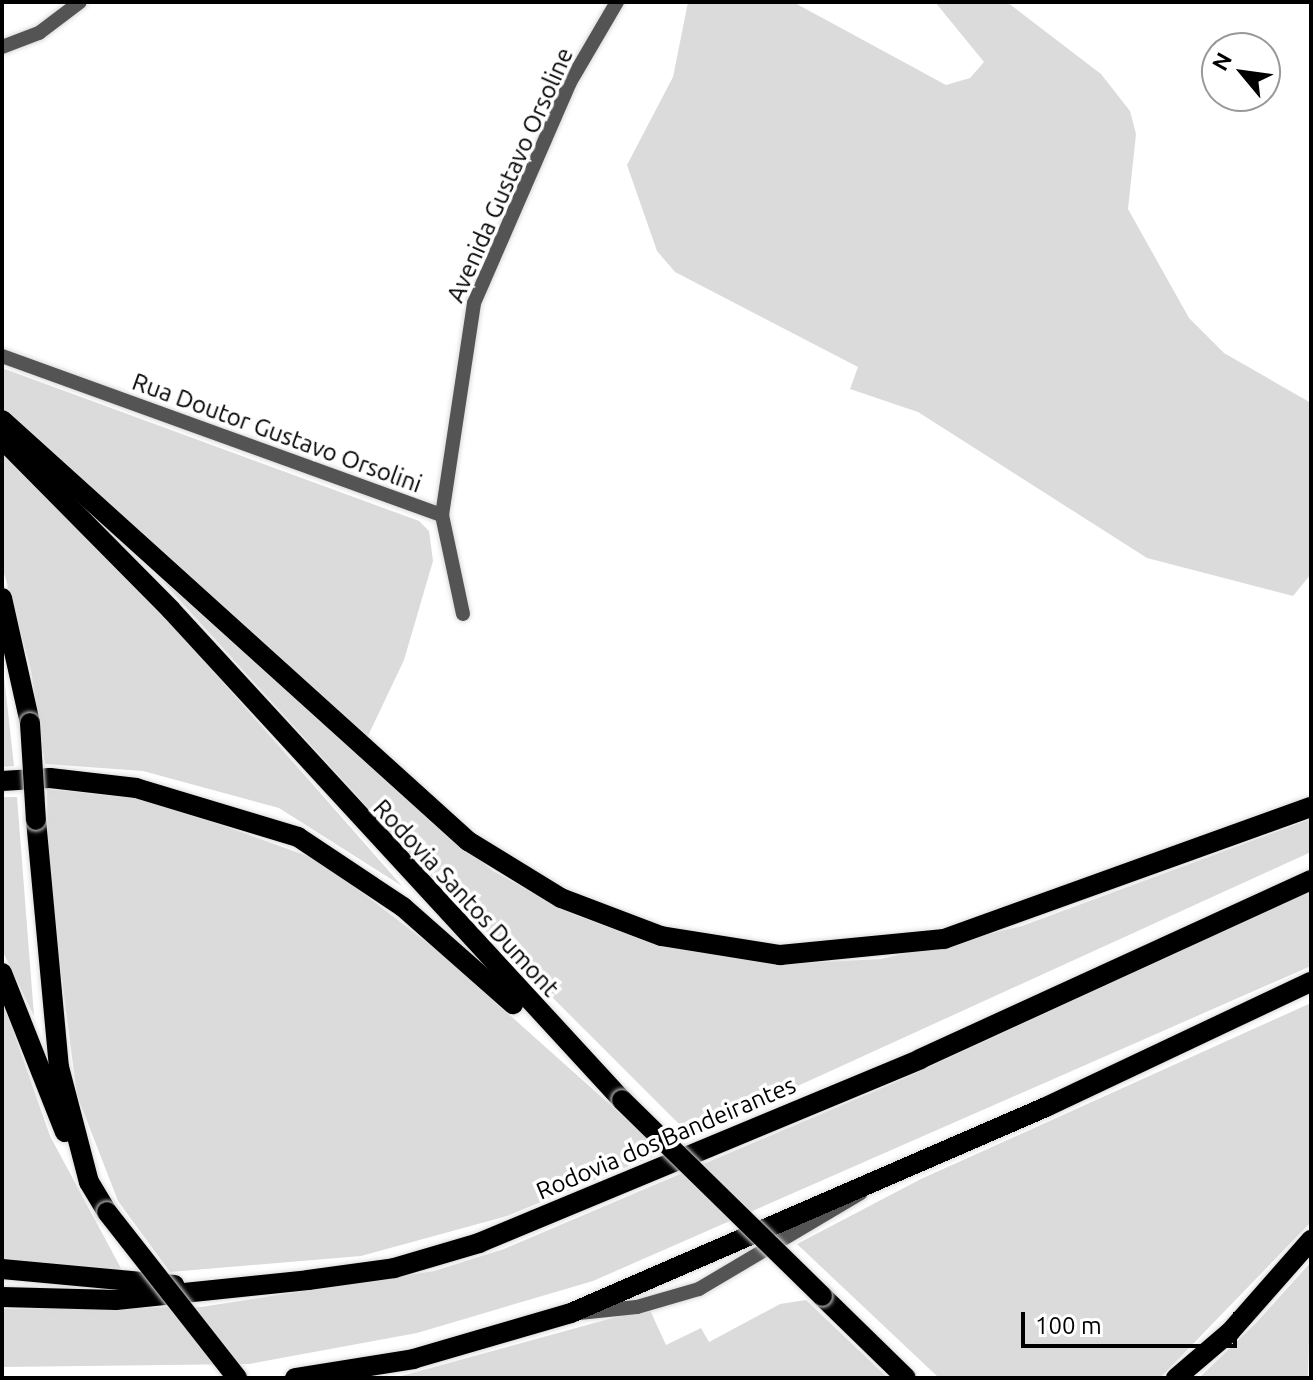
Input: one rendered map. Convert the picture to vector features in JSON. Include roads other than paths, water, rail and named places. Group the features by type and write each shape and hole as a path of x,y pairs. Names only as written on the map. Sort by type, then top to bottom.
{"highway":[{"path":"2,420 468,841 561,898 648,932 780,955 895,948 1004,922 1311,807"},
{"name":"Rodovia Santos Dumont","path":"2,439 188,628 589,1070 906,1378"},
{"path":"2,598 30,723 50,1009 89,1182"},
{"path":"2,781 50,778 136,788 298,837 403,907 589,1070"},
{"name":"Rodovia dos Bandeirantes","path":"2,1297 116,1300 225,1289 394,1268 479,1243 891,1071 1311,880"},
{"path":"2,973 89,1182 107,1212 237,1378"},
{"path":"295,1378 413,1359 571,1313 876,1182 1311,982"},
{"path":"1176,1378 1230,1332 1311,1240"},
{"path":"2,1269 225,1289"}],"street":[{"path":"2,47 39,33 80,2"},
{"name":"Avenida Gustavo Orsoline","path":"442,515 474,303 569,84 617,2"},
{"name":"Rua Doutor Gustavo Orsolini","path":"2,356 442,515 463,614"}]}
